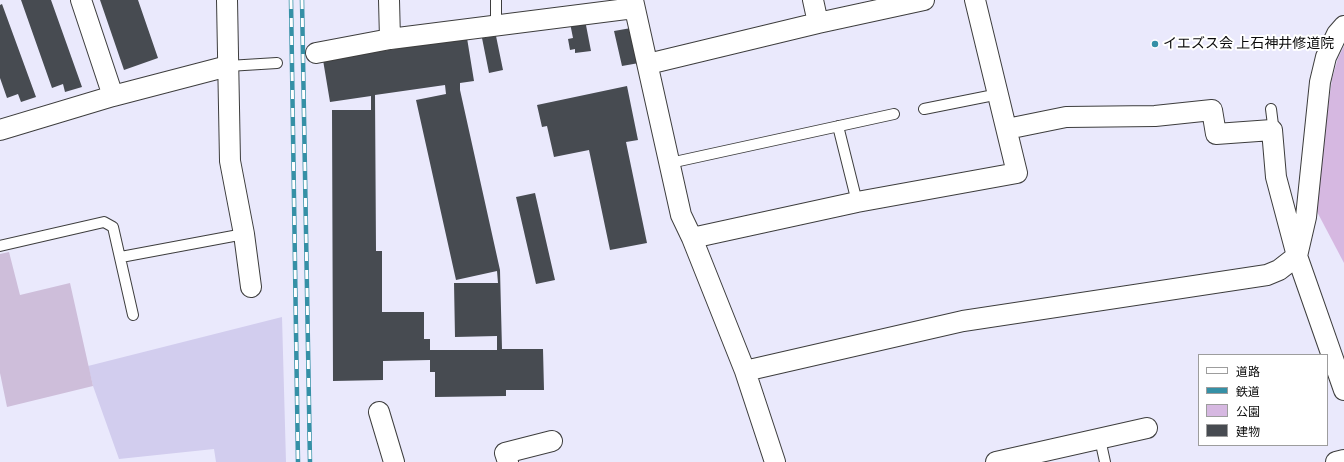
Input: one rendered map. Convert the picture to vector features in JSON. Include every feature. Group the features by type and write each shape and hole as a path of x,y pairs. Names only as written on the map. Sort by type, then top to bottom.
{"street":[{"path":"80,0 113,96"},
{"path":"228,0 230,161 244,234 251,287"},
{"path":"389,0 390,39"},
{"path":"813,0 818,23"},
{"path":"648,64 818,23 924,0"},
{"path":"692,238 857,202 1017,173 975,0"},
{"path":"316,53 390,39 634,4 682,215 745,371 774,462"},
{"path":"745,371 963,320 1267,275 1279,270 1297,256 1306,217 1320,82 1326,57 1337,34 1344,26"},
{"path":"0,130 113,96 228,66"},
{"path":"1007,130 1066,117 1155,116 1212,110 1216,134 1272,130 1276,177 1297,256 1344,390"},
{"path":"379,412 394,462"},
{"path":"996,462 1147,428"},
{"path":"508,462 505,453 552,441"},
{"path":"1336,462 1344,460"}],"lane":[{"path":"496,0 496,24"},
{"path":"228,66 277,63"},
{"path":"924,109 998,94"},
{"path":"1272,109 1272,130"},
{"path":"670,163 894,114"},
{"path":"838,126 857,202"},
{"path":"0,246 104,222 113,227 133,315"},
{"path":"120,257 244,234"},
{"path":"1100,439 1105,462"}],"shaded area":[{"path":"9,252 20,295 70,283 93,386 7,407 0,373 0,254"},
{"path":"282,317 286,462 216,462 214,449 119,459 93,386 88,366"}],"green space":[{"path":"1344,46 1344,263 1314,206 1332,79 1338,58"}],"building":[{"path":"21,0 51,0 82,87 65,92 63,84 52,88"},
{"path":"100,0 138,0 158,58 124,70"},
{"path":"2,4 36,97 21,102 18,94 7,98 0,78 0,5"},
{"path":"585,20 591,51 575,53 575,49 570,50 568,39 573,38 570,23"},
{"path":"631,28 639,63 622,66 614,31"},
{"path":"496,36 503,70 489,73 482,38"},
{"path":"467,38 474,81 460,83 460,90 500,270 502,349 543,349 544,390 506,390 506,396 435,397 435,372 430,372 430,360 383,361 383,380 333,381 332,110 371,110 371,96 330,102 323,60","holes":["445,85 446,94 416,100 456,280 497,271 498,283 454,283 455,337 497,336 497,350 430,350 430,339 424,339 424,312 382,312 382,251 376,251 375,95"]},
{"path":"627,86 638,140 626,142 647,243 610,250 589,150 554,157 547,126 542,127 537,105"},
{"path":"535,193 555,280 536,284 516,197"}],"railway":[{"path":"291,0 298,462"},
{"path":"302,0 310,462"}],"place":[{"name":"イエズス会 上石神井修道院","path":"1155,44"}]}
